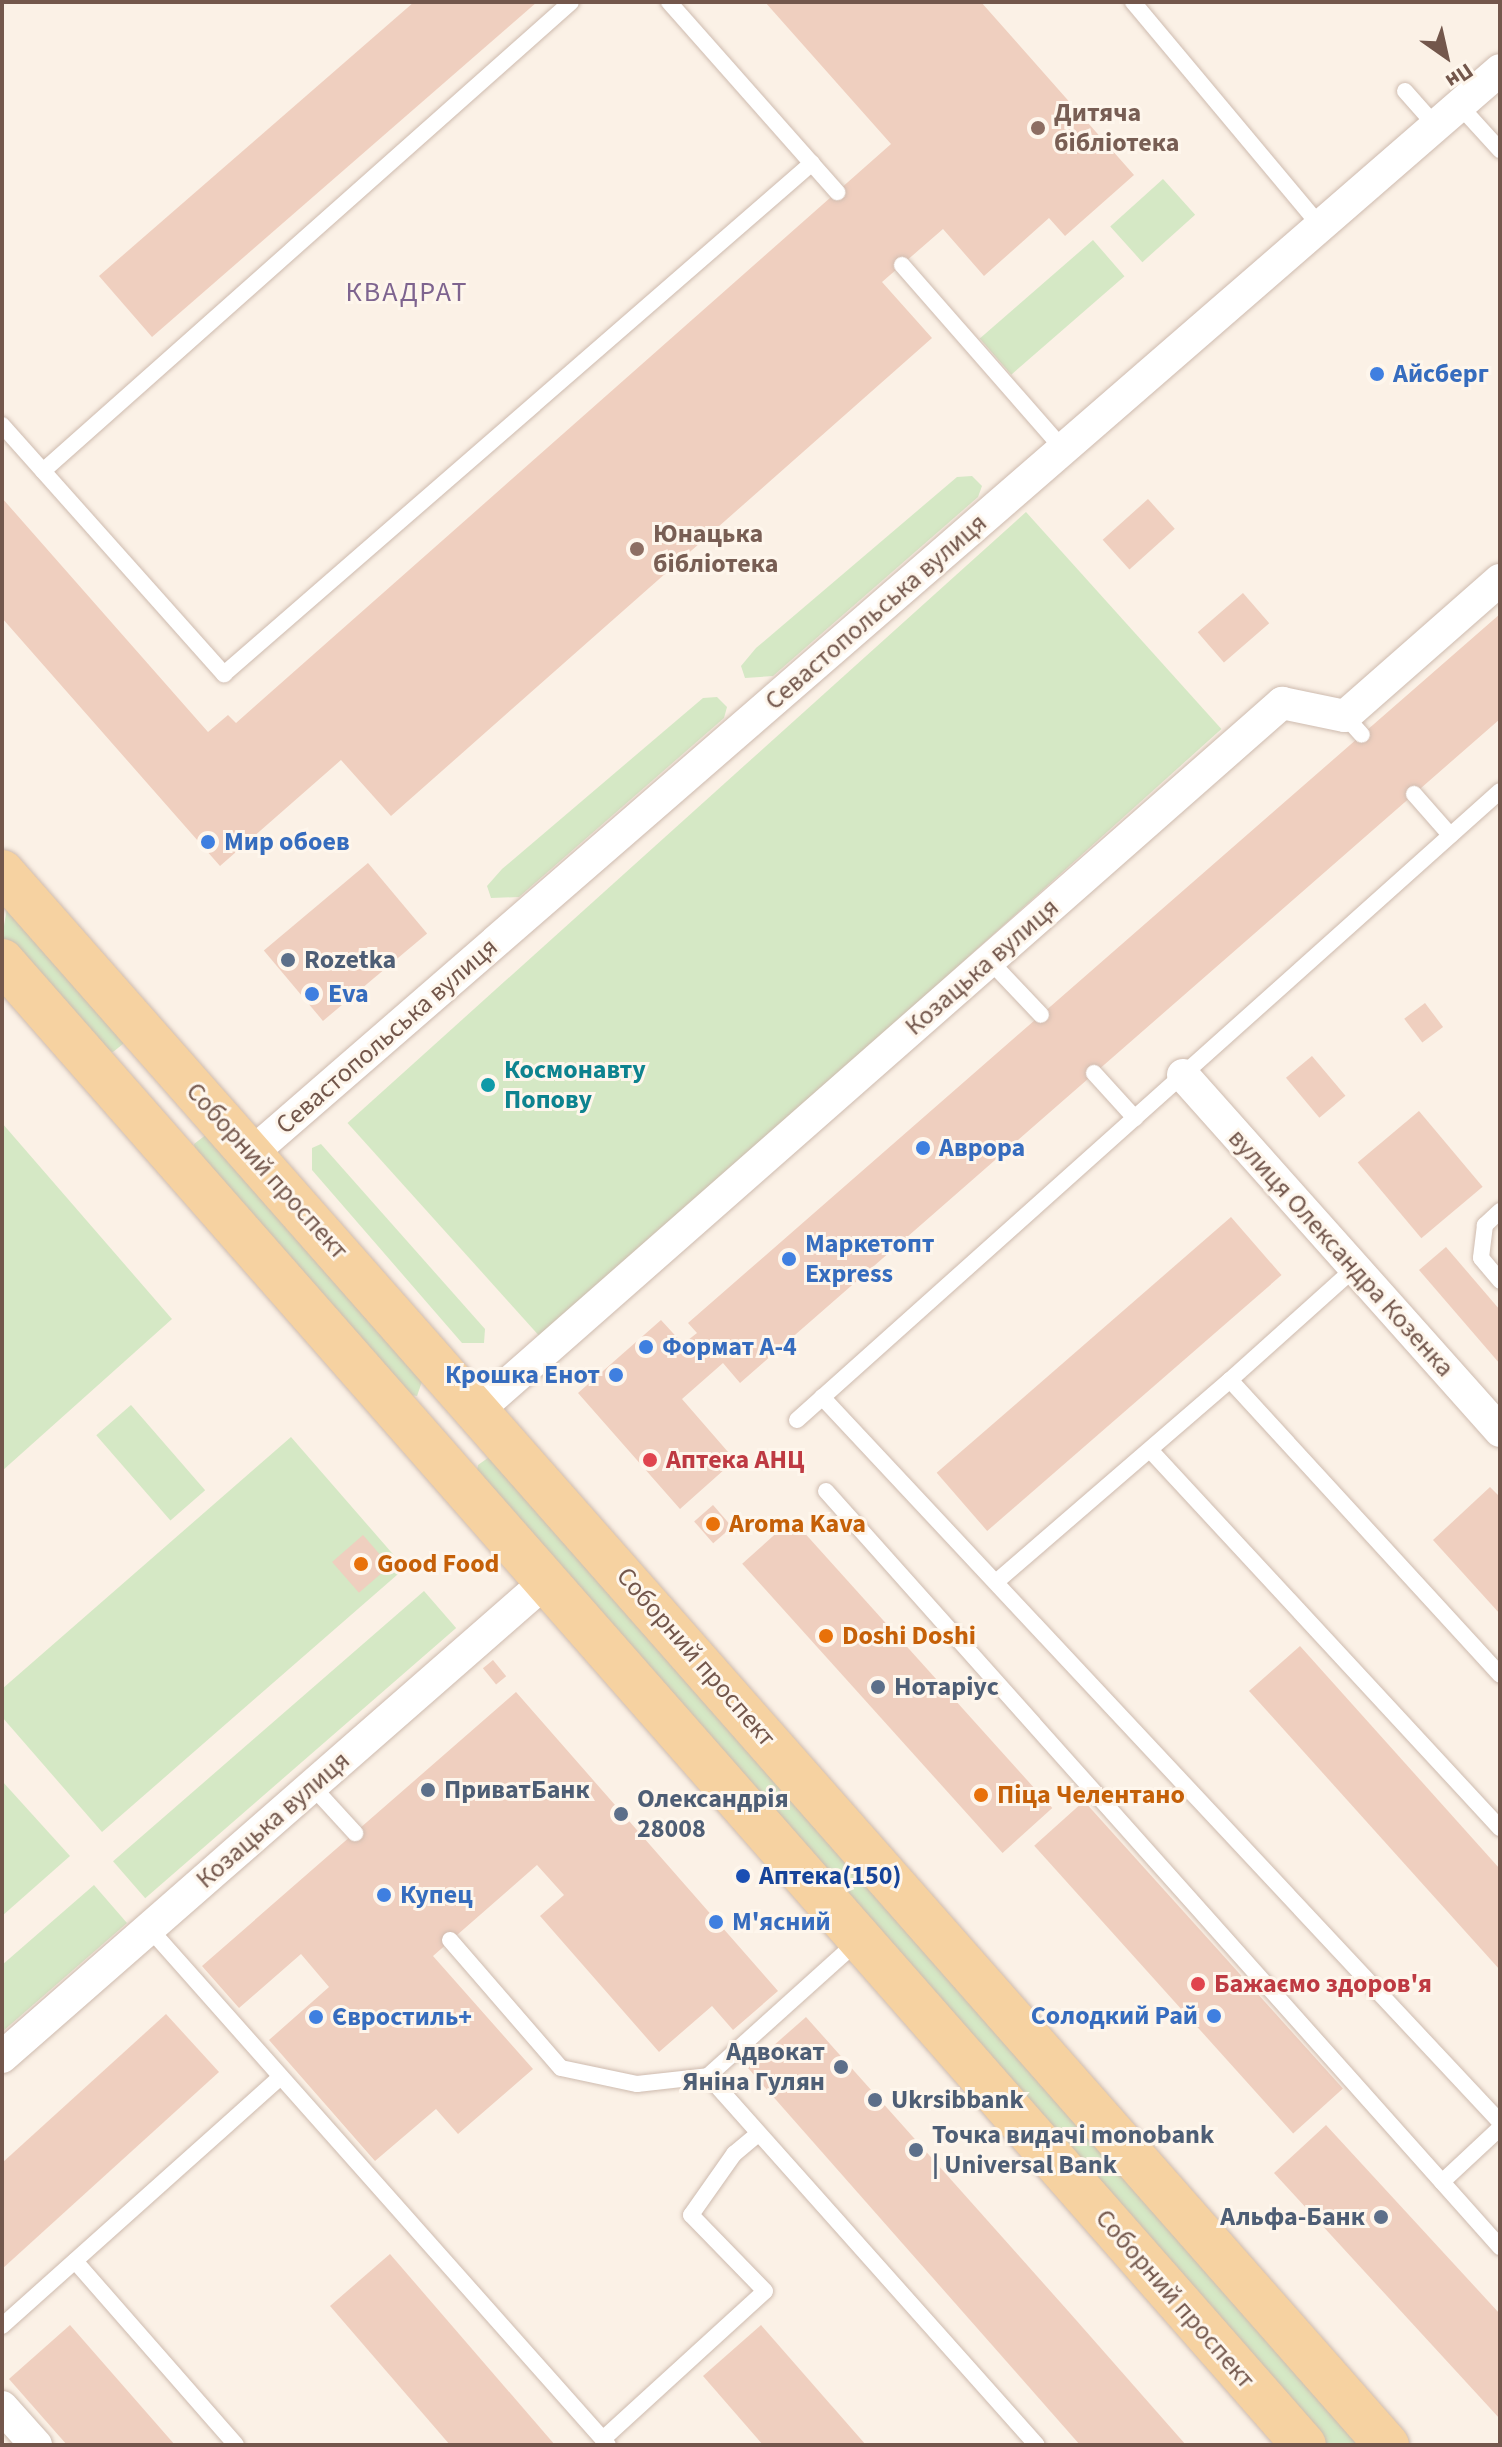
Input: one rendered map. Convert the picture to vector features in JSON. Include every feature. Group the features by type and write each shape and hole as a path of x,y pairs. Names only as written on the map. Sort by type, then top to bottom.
{"main road":[{"name":"Соборний проспект","path":"4,878 252,1153 1387,2445"},
{"name":"Соборний проспект","path":"7,977 126,1102 544,1583 1304,2445"},
{"path":"126,1102 171,1062"},
{"path":"430,1453 478,1410"}],"street":[{"name":"Севастопольська вулиця","path":"252,1153 1500,70"},
{"name":"Козацька вулиця","path":"478,1410 1282,703 1353,725 1500,580"},
{"name":"вулиця Олександра Козенка","path":"1183,1075 1499,1427"},
{"name":"Козацька вулиця","path":"2,2057 544,1583"},
{"path":"2,2407 36,2445"}],"lane":[{"path":"43,471 571,2"},
{"path":"669,2 837,192"},
{"path":"1133,2 1320,226"},
{"path":"1405,91 1500,150"},
{"path":"2,425 224,674 812,163"},
{"path":"902,265 1063,449"},
{"path":"797,1420 1500,791"},
{"path":"1414,794 1450,835"},
{"path":"990,961 1041,1015"},
{"path":"1094,1073 1135,1118"},
{"path":"1500,1211 1485,1225 1481,1258 1500,1281"},
{"path":"996,1582 1151,1451 1355,1268"},
{"path":"1230,1380 1500,1675"},
{"path":"822,1397 1500,2122"},
{"path":"1151,1451 1500,1828"},
{"path":"826,1491 1500,2247"},
{"path":"312,1786 355,1833"},
{"path":"149,1928 279,2078 606,2442 765,2291 691,2215 734,2154 758,2134"},
{"path":"450,1940 561,2068 637,2084 708,2076 859,1940"},
{"path":"708,2076 1037,2445"},
{"path":"2,2326 279,2078"},
{"path":"1442,2182 1500,2128"},
{"path":"75,2261 236,2445"}],"green space":[{"path":"1163,179 1195,215 1142,262 1110,227"},
{"path":"1093,240 1124,276 1011,375 980,338"},
{"path":"972,476 982,486 978,497 773,676 745,678 741,666 756,648 957,477"},
{"path":"1026,512 1221,729 543,1340 348,1123"},
{"path":"717,697 727,707 724,718 519,897 491,898 487,886 502,869 703,698"},
{"path":"7,908 124,1029 123,1044 113,1052 100,1049 2,938"},
{"path":"2,1123 172,1319 2,1471"},
{"path":"207,1134 425,1373 417,1396 400,1393 196,1158 194,1144"},
{"path":"321,1144 485,1329 484,1343 462,1343 312,1170 312,1148"},
{"path":"131,1405 205,1490 170,1520 96,1435"},
{"path":"291,1437 405,1568 102,1832 2,1717 2,1689"},
{"path":"492,1455 1368,2445 1328,2445 475,1481 478,1465"},
{"path":"424,1591 456,1628 145,1898 113,1861"},
{"path":"2,1781 70,1856 2,1916"},
{"path":"94,1885 127,1923 2,2032 2,1965"}],"building":[{"path":"414,2 537,2 152,337 99,276"},
{"path":"765,2 981,2 1134,175 1065,236 1049,218 984,276 943,229 882,282 932,338 391,816 341,760 220,866 2,618 2,498 208,732 228,715 236,723 891,144"},
{"path":"1148,499 1175,529 1129,570 1103,540"},
{"path":"1243,593 1269,623 1224,663 1198,632"},
{"path":"1500,614 1500,719 740,1383 723,1363 682,1399 735,1460 680,1509 578,1393 661,1320 683,1344 697,1333 688,1323"},
{"path":"368,863 427,933 323,1021 264,950"},
{"path":"1425,1003 1443,1027 1422,1043 1404,1019"},
{"path":"1312,1056 1345,1096 1319,1118 1286,1078"},
{"path":"1419,1111 1483,1187 1421,1238 1358,1162"},
{"path":"1231,1217 1282,1275 987,1531 937,1473"},
{"path":"1446,1247 1500,1310 1500,1364 1419,1270"},
{"path":"1490,1487 1500,1497 1500,1614 1433,1540"},
{"name":"Aroma Kava","path":"713,1505 732,1527 713,1543 694,1521"},
{"path":"792,1519 1052,1808 1003,1853 742,1564"},
{"name":"Good Food","path":"363,1535 390,1566 359,1593 332,1562"},
{"path":"1300,1646 1500,1869 1500,1970 1249,1691"},
{"path":"493,1660 506,1676 496,1685 483,1668"},
{"path":"516,1692 778,1991 733,2030 712,2006 659,2052 540,1916 564,1895 537,1865 433,1956 533,2069 458,2134 436,2109 375,2161 269,2040 329,1987 301,1954 239,2008 202,1966"},
{"path":"1084,1801 1343,2089 1293,2133 1034,1846"},
{"path":"166,2014 219,2072 2,2269 2,2163"},
{"path":"806,2017 1186,2445 1080,2445 748,2068"},
{"path":"1326,2125 1500,2314 1500,2419 1274,2173"},
{"path":"390,2254 555,2445 450,2445 330,2306"},
{"path":"70,2325 175,2445 67,2445 9,2379"},
{"path":"761,2325 866,2445 763,2445 703,2376"}],"place":[{"name":"Дитяча бібліотека","path":"1038,128"},
{"name":"Айсберг","path":"1377,374"},
{"name":"Юнацька бібліотека","path":"637,549"},
{"name":"Мир обоев","path":"208,842"},
{"name":"Rozetka","path":"288,960"},
{"name":"Eva","path":"312,994"},
{"name":"Космонавту Попову","path":"488,1085"},
{"name":"Аврора","path":"923,1148"},
{"name":"Маркетопт Express","path":"789,1259"},
{"name":"Формат А-4","path":"646,1347"},
{"name":"Крошка Енот","path":"616,1375"},
{"name":"Аптека АНЦ","path":"650,1460"},
{"name":"Aroma Kava","path":"713,1524"},
{"name":"Good Food","path":"361,1564"},
{"name":"Doshi Doshi","path":"826,1636"},
{"name":"Нотаріус","path":"878,1687"},
{"name":"ПриватБанк","path":"428,1790"},
{"name":"Піца Челентано","path":"981,1795"},
{"name":"Олександрія 28008","path":"621,1814"},
{"name":"Аптека(150)","path":"743,1876"},
{"name":"Купец","path":"384,1895"},
{"name":"М'ясний","path":"716,1922"},
{"name":"Бажаємо здоров'я","path":"1198,1984"},
{"name":"Солодкий Рай","path":"1214,2016"},
{"name":"Євростиль+","path":"316,2017"},
{"name":"Адвокат Яніна Гулян","path":"841,2067"},
{"name":"Ukrsibbank","path":"875,2100"},
{"name":"Точка видачі monobank | Universal Bank","path":"916,2150"},
{"name":"Альфа-Банк","path":"1381,2217"}],"district":[{"name":"КВАДРАТ","path":"407,292"}]}
